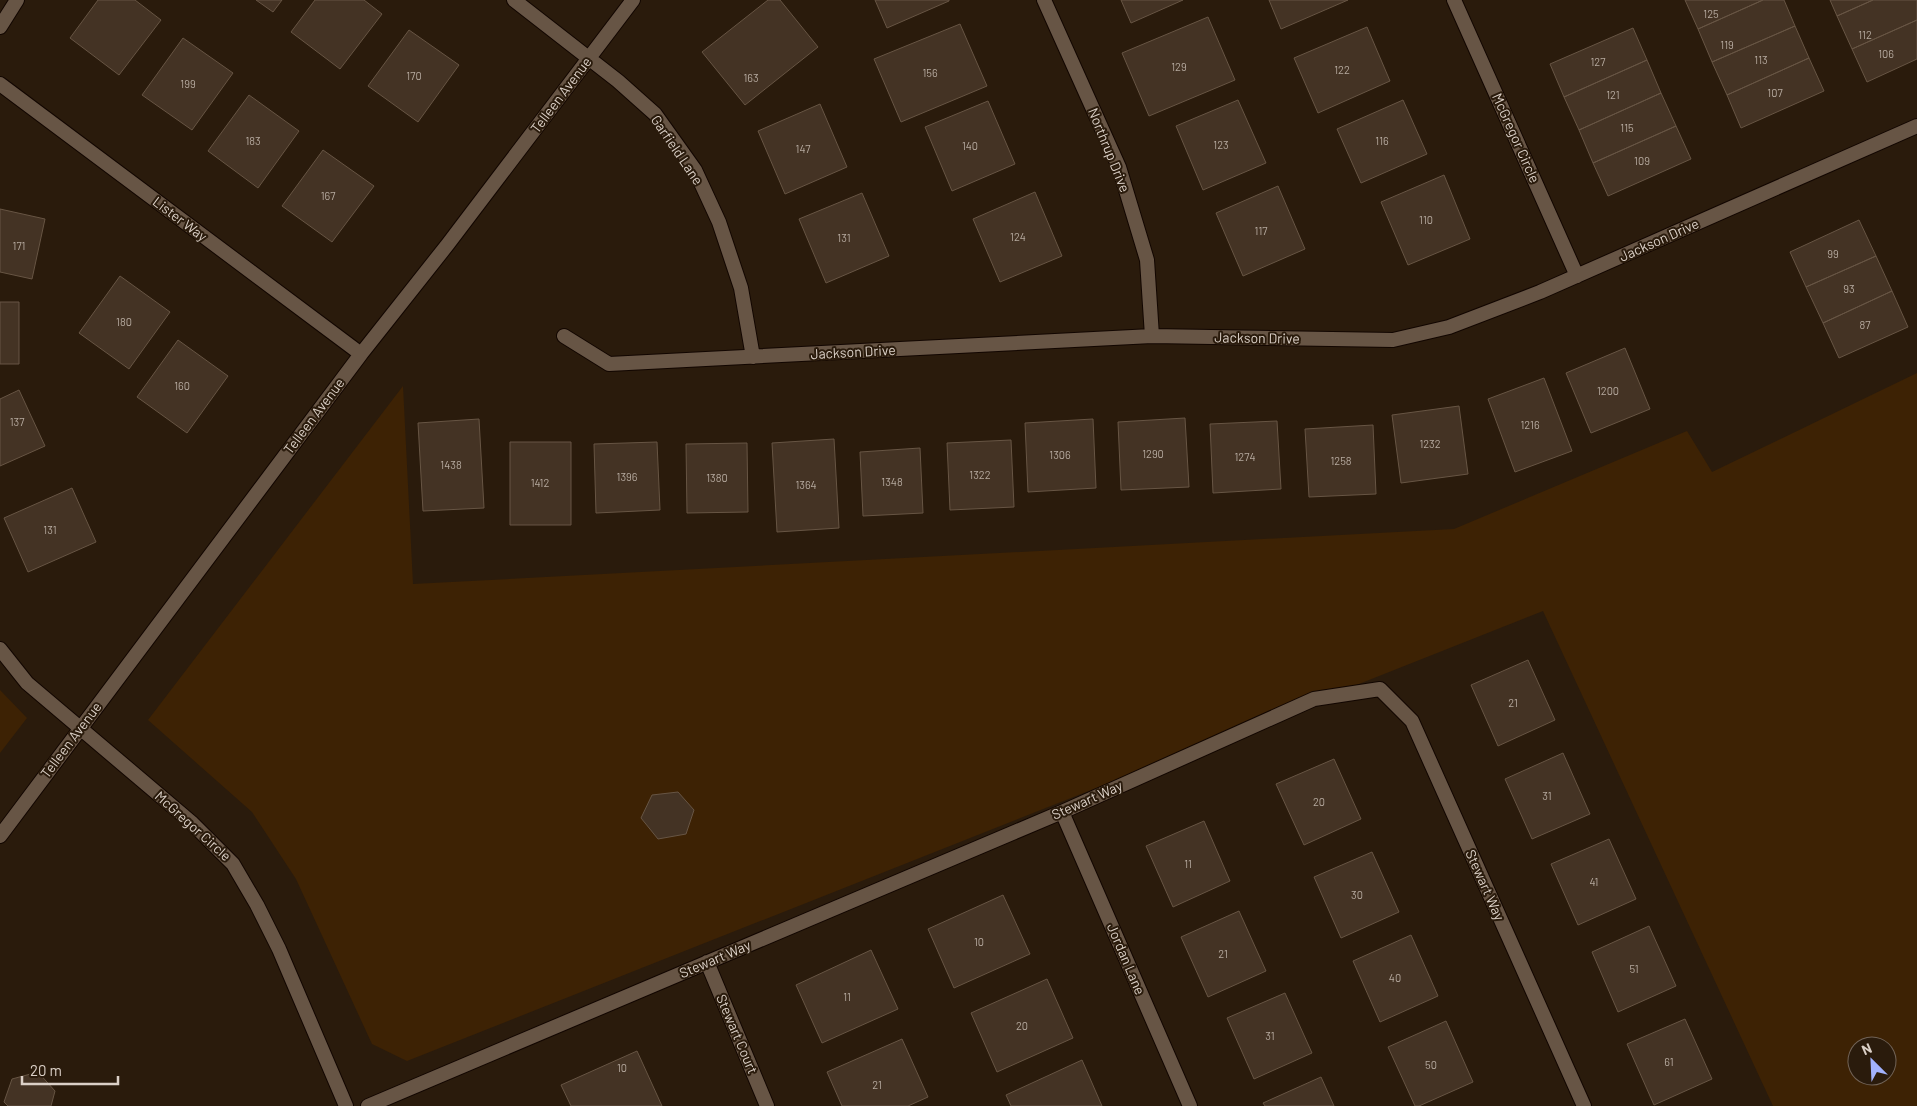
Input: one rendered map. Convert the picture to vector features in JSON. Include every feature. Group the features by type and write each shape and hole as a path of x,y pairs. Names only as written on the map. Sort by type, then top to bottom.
{"street":[{"path":"0,27 17,0"},
{"name":"Garfield Lane","path":"514,0 590,58 655,114 695,170 719,222 740,288 753,357"},
{"name":"Telleen Avenue","path":"0,836 361,354 448,244 633,0"},
{"name":"Northrup Drive","path":"1044,0 1118,166 1147,260 1152,336"},
{"name":"McGregor Circle","path":"1454,0 1578,276"},
{"name":"Lister Way","path":"0,84 361,354"},
{"name":"Jackson Drive","path":"564,336 609,364 1152,336 1393,340 1449,327 1578,276 1917,126"},
{"name":"McGregor Circle","path":"0,648 26,683 191,822 234,864 258,905 279,949 346,1106"},
{"name":"Stewart Way","path":"368,1106 1062,812 1314,699 1380,689 1412,721 1584,1106"},
{"name":"Jordan Lane","path":"1062,812 1190,1106"},
{"name":"Stewart Court","path":"707,962 767,1106"}],"shaded area":[{"path":"1917,373 1917,1106 1773,1106 1543,611 407,1061 372,1044 296,879 252,812 148,720 403,386 413,584 1454,529 1687,431 1712,472"},
{"path":"0,690 27,718 0,753"}],"building":[{"path":"98,0 135,0 161,20 119,75 70,38"},
{"path":"256,0 282,0 273,12"},
{"path":"315,0 364,0 382,14 340,69 291,32"},
{"path":"768,0 780,0 818,47 745,105 702,52"},
{"path":"875,0 949,0 949,1 887,28"},
{"path":"1121,0 1183,0 1131,23"},
{"path":"1269,0 1348,0 1281,29"},
{"path":"1685,0 1763,0 1698,29"},
{"path":"1763,0 1784,0 1795,26 1712,62 1698,29"},
{"path":"1830,0 1873,0 1837,16"},
{"path":"1873,0 1917,0 1917,20 1852,49 1837,16"},
{"path":"1208,17 1235,80 1149,116 1122,53"},
{"path":"1917,20 1917,59 1867,82 1852,49"},
{"path":"960,24 987,86 901,122 874,59"},
{"path":"1795,26 1809,58 1727,95 1712,62"},
{"path":"1367,27 1390,81 1318,113 1294,58"},
{"path":"1633,28 1647,60 1564,97 1550,64"},
{"path":"409,30 459,65 418,122 368,86"},
{"path":"183,38 233,73 192,130 142,95"},
{"path":"1809,58 1824,91 1741,128 1727,95"},
{"path":"1647,60 1661,93 1579,130 1564,97"},
{"path":"1661,93 1676,126 1593,163 1579,130"},
{"path":"249,95 299,131 258,188 208,151"},
{"path":"1238,100 1266,163 1203,190 1176,126"},
{"path":"1403,100 1427,154 1361,183 1337,129"},
{"path":"988,101 1015,164 952,191 925,127"},
{"path":"820,104 847,167 785,194 758,131"},
{"path":"1676,126 1691,159 1608,196 1593,163"},
{"path":"323,150 374,186 332,242 282,206"},
{"path":"1444,175 1470,239 1408,265 1381,202"},
{"path":"1278,186 1305,249 1243,276 1216,213"},
{"path":"1035,192 1062,256 1000,282 973,219"},
{"path":"862,193 889,256 826,283 799,219"},
{"path":"0,209 45,219 32,279 0,272"},
{"path":"1859,220 1876,256 1806,287 1790,252"},
{"path":"1876,256 1892,291 1823,323 1806,287"},
{"path":"120,276 170,312 129,369 79,333"},
{"path":"1892,291 1908,327 1839,358 1823,323"},
{"path":"0,302 19,302 19,364 0,364"},
{"path":"178,340 228,376 187,433 137,397"},
{"path":"1625,348 1650,409 1591,433 1566,373"},
{"path":"1544,378 1572,451 1515,472 1488,399"},
{"path":"19,390 45,446 0,466 0,399"},
{"path":"1459,406 1468,474 1401,483 1392,415"},
{"path":"1185,418 1189,487 1121,490 1118,422"},
{"path":"479,419 484,508 423,511 418,423"},
{"path":"1093,419 1096,488 1028,492 1025,423"},
{"path":"1277,421 1281,489 1213,493 1210,424"},
{"path":"1373,425 1376,494 1309,497 1305,429"},
{"path":"834,439 839,528 777,532 772,443"},
{"path":"1011,440 1014,507 950,510 947,443"},
{"path":"510,442 571,442 571,525 510,525"},
{"path":"657,442 660,510 596,513 594,444"},
{"path":"747,443 748,512 687,513 686,444"},
{"path":"920,448 923,513 863,516 860,452"},
{"path":"72,488 96,542 28,572 4,518"},
{"path":"1528,660 1555,720 1498,746 1471,685"},
{"path":"1563,753 1590,814 1532,839 1505,779"},
{"path":"1334,759 1361,819 1304,845 1276,784"},
{"path":"678,792 694,810 686,834 658,839 641,818 652,795"},
{"path":"1204,821 1230,881 1173,907 1146,846"},
{"path":"1609,839 1636,899 1578,925 1551,864"},
{"path":"1372,852 1399,912 1341,938 1314,877"},
{"path":"1003,895 1030,954 954,988 928,929"},
{"path":"1239,911 1266,971 1208,997 1181,937"},
{"path":"1649,926 1676,986 1618,1012 1592,952"},
{"path":"1411,935 1438,996 1380,1022 1353,961"},
{"path":"871,950 898,1009 822,1043 796,985"},
{"path":"1047,979 1073,1038 997,1072 971,1013"},
{"path":"1285,993 1312,1053 1254,1079 1227,1018"},
{"path":"1685,1019 1712,1079 1654,1105 1627,1044"},
{"path":"1446,1021 1473,1082 1419,1106 1415,1106 1388,1047"},
{"path":"902,1039 928,1097 908,1106 842,1106 827,1072"},
{"path":"637,1051 662,1106 571,1106 561,1085"},
{"path":"1082,1060 1102,1106 1011,1106 1006,1095"},
{"path":"38,1072 55,1091 51,1106 8,1106 4,1102 12,1079"},
{"path":"1321,1077 1334,1106 1265,1106 1263,1103"}]}
